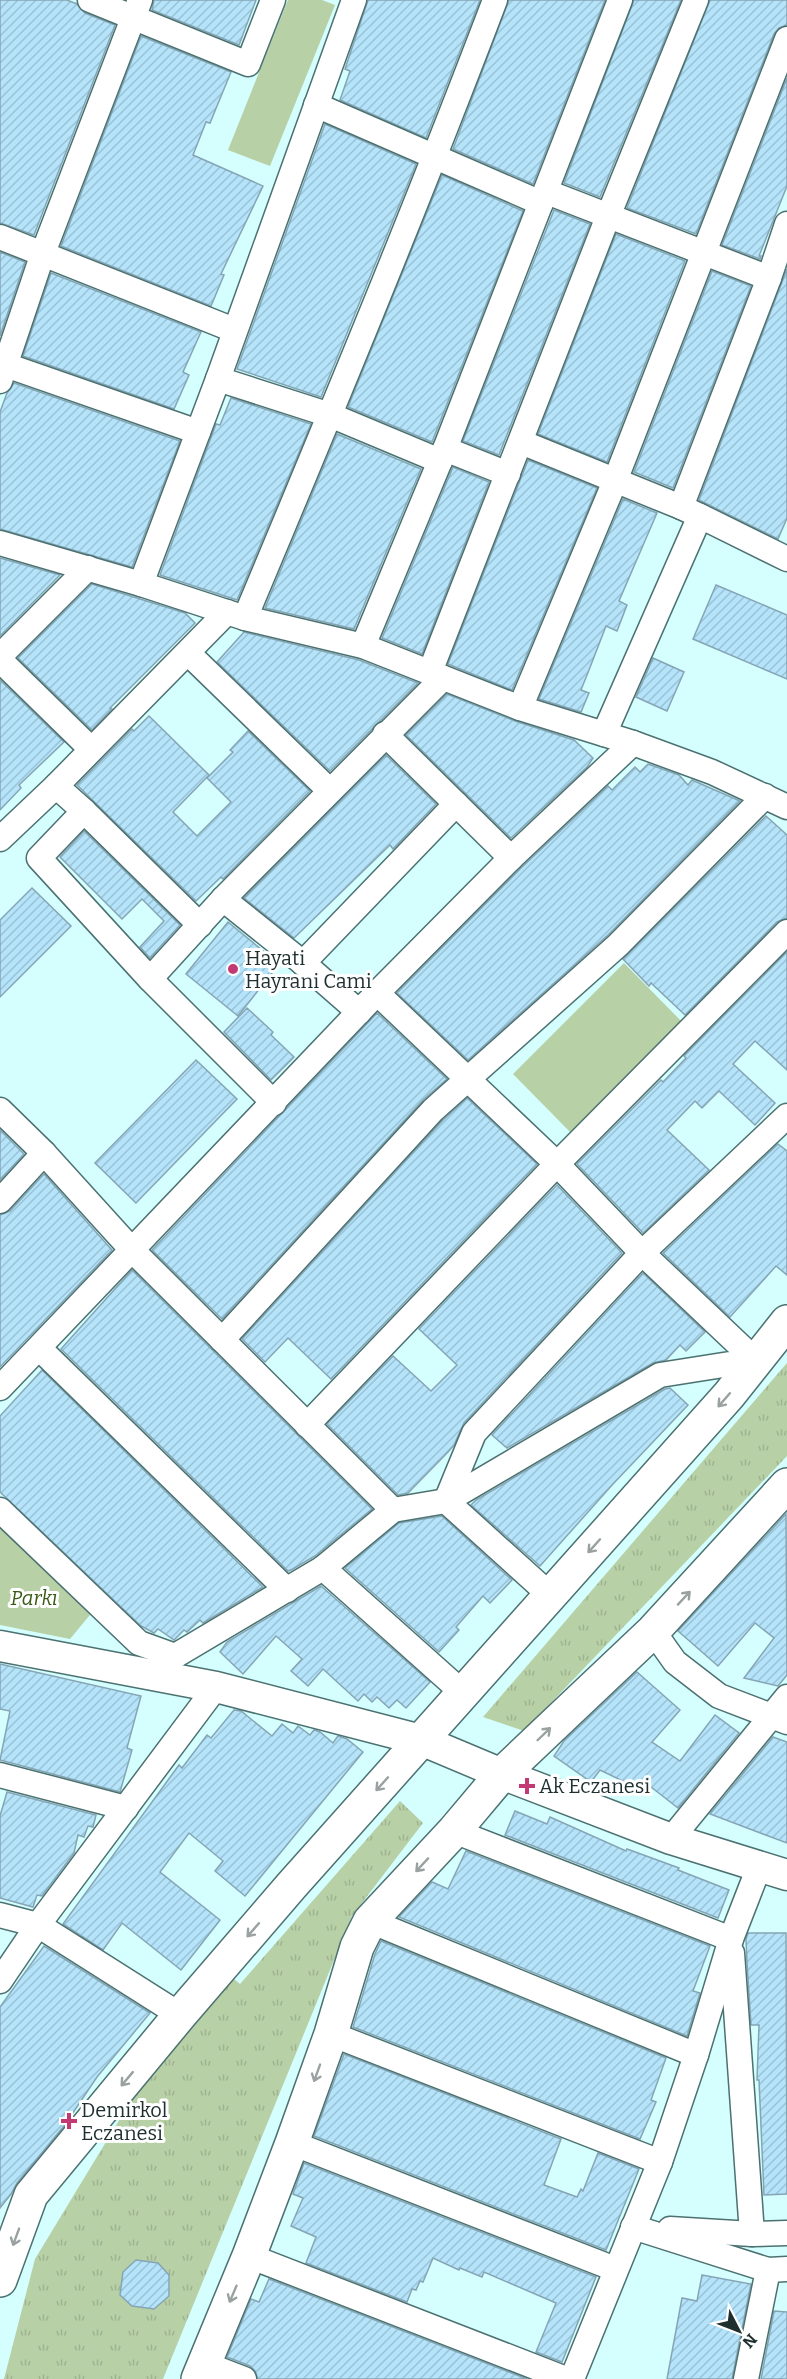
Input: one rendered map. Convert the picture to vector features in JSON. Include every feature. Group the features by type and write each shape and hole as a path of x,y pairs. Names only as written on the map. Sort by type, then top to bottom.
{"main road":[{"path":"0,2280 31,2195 292,1884 729,1395 787,1322"},
{"path":"201,2371 249,2256 292,2143 331,2034 357,1947 370,1921 454,1831 502,1774 653,1631 787,1485"}],"street":[{"path":"90,0 137,9 248,64 273,0"},
{"path":"0,839 56,786 188,652 236,615 330,415 435,158 495,0"},
{"path":"363,646 442,455 620,0"},
{"path":"150,979 223,899 385,734 436,675 508,474 609,214 696,0"},
{"path":"141,584 218,379 352,1"},
{"path":"137,9 43,253 2,369 198,432"},
{"path":"520,708 615,481 787,39"},
{"path":"316,105 435,158 544,198 609,214 704,254 769,278"},
{"path":"604,734 690,512 769,278 783,249 787,224"},
{"path":"0,237 234,330"},
{"path":"218,379 330,415 442,455 508,474"},
{"path":"521,442 690,512 786,557"},
{"path":"0,543 141,584 236,615 363,646 520,708 633,743 712,772 787,807"},
{"path":"88,568 0,658 91,749"},
{"path":"188,652 330,791"},
{"path":"385,734 511,858"},
{"path":"0,1388 274,1103 376,993 511,858 633,743"},
{"path":"56,786 200,925"},
{"path":"222,1340 433,1110 618,945 765,796"},
{"path":"303,963 456,804"},
{"path":"84,811 39,858 150,979 274,1103"},
{"path":"223,899 303,963 359,1012"},
{"path":"307,1425 557,1164 787,933"},
{"path":"376,993 557,1164 642,1253 755,1360"},
{"path":"0,1110 45,1153 132,1250 393,1510"},
{"path":"446,1501 474,1433 642,1253 787,1116"},
{"path":"0,1201 45,1153"},
{"path":"39,1348 287,1590"},
{"path":"164,1666 323,1568 393,1510 446,1501 660,1375 755,1360"},
{"path":"446,1501 550,1595"},
{"path":"0,1510 164,1666"},
{"path":"323,1568 463,1693"},
{"path":"653,1631 675,1662 719,1696 778,1719"},
{"path":"0,1646 164,1666 216,1687 421,1740 671,1839 773,1871 731,1939 696,2055 660,2162 572,2379"},
{"path":"0,1981 38,1925 216,1687"},
{"path":"671,1839 778,1719 787,1697"},
{"path":"0,1775 126,1808"},
{"path":"454,1831 731,1939"},
{"path":"0,1915 38,1925 180,2015"},
{"path":"370,1921 696,2055"},
{"path":"731,1939 752,2234"},
{"path":"331,2034 660,2162"},
{"path":"292,2143 615,2269"},
{"path":"633,2227 752,2234 787,2233"},
{"path":"633,2227 778,2269 746,2379"},
{"path":"249,2256 566,2379"},
{"path":"201,2371 244,2379"}],"green space":[{"path":"288,0 322,0 335,5 270,166 228,150"},
{"path":"624,963 687,1027 576,1138 513,1074"},
{"path":"787,1363 787,1456 524,1731 483,1717"},
{"name":"Parkı","path":"0,1523 94,1610 70,1639 0,1625"},
{"path":"400,1801 423,1823 352,1916 163,2379 4,2379 35,2259 163,2048 227,1973 240,1984"}],"building":[{"path":"0,0 67,0 77,4 85,13 115,25 34,235 0,223"},
{"path":"154,0 256,0 239,45 152,10"},
{"path":"368,0 480,0 426,138 340,100 350,71 345,69"},
{"path":"509,0 605,0 533,184 453,149"},
{"path":"634,0 681,0 600,197 564,183"},
{"path":"710,0 787,0 787,25 779,28 774,34 696,234 627,208"},
{"path":"141,36 231,72 210,123 206,122 193,155 263,186 221,274 224,275 211,306 61,246"},
{"path":"787,78 787,186 759,256 761,256 760,259 722,245"},
{"path":"325,124 416,164 321,397 237,369"},
{"path":"442,175 523,211 432,442 348,407"},
{"path":"554,210 590,224 499,455 463,441"},
{"path":"616,234 685,261 607,462 538,434"},
{"path":"0,252 25,262 0,336"},
{"path":"787,269 787,518 778,539 699,500"},
{"path":"712,271 751,286 673,488 634,472"},
{"path":"51,273 201,332 183,372 189,375 174,409 23,356"},
{"path":"14,383 180,441 132,567 0,529 0,412 7,393"},
{"path":"231,398 311,424 237,600 160,575 216,424 220,425"},
{"path":"337,434 421,469 354,629 265,608"},
{"path":"528,460 597,488 512,690 448,664"},
{"path":"453,467 489,482 422,654 382,638"},
{"path":"623,499 657,513 619,601 627,605 617,631 606,626 581,690 589,693 581,712 539,699"},
{"path":"0,558 60,575 0,636"},
{"path":"92,584 185,613 195,623 110,708 112,709 92,730 18,658"},
{"path":"716,585 787,615 787,679 693,639"},
{"path":"244,632 359,660 418,683 330,771 217,662"},
{"path":"653,658 684,672 667,711 636,697"},
{"path":"0,680 64,742 19,785 21,788 0,810"},
{"path":"447,694 515,721 574,740 593,758 587,767 511,838 406,735"},
{"path":"149,716 209,775 173,812 197,836 231,802 207,778 233,752 230,750 248,731 310,791 223,879 221,877 196,901 77,785 132,729 134,731"},
{"path":"386,755 436,804 393,849 390,845 294,938 244,898"},
{"path":"648,764 679,775 688,785 692,780 740,801 608,935 468,1060 397,993 521,868 608,786 612,790 635,767 640,772"},
{"path":"766,816 787,835 787,918 777,922 685,1015 651,983 649,986 623,959"},
{"path":"84,831 180,925 150,958 140,947 164,921 142,899 122,919 60,857"},
{"path":"32,888 71,926 0,997 0,920"},
{"name":"Hayati Hayrani Cami","path":"228,922 279,964 238,1016 186,974"},
{"path":"787,952 787,1070 755,1041 733,1064 775,1103 755,1125 719,1091 702,1108 695,1101 667,1130 709,1170 643,1233 577,1164 661,1080 663,1082 686,1058 684,1056"},
{"path":"247,1008 273,1032 271,1035 294,1057 271,1080 224,1032"},
{"path":"377,1013 447,1079 423,1100 222,1319 152,1250"},
{"path":"196,1060 237,1099 136,1203 95,1163"},
{"path":"467,1098 537,1164 331,1379 288,1338 265,1362 242,1339 443,1120"},
{"path":"0,1130 24,1154 0,1180"},
{"path":"778,1144 787,1151 787,1275 776,1266 730,1317 663,1253"},
{"path":"44,1174 112,1250 0,1367 0,1215 10,1211"},
{"path":"557,1185 622,1253 464,1423 454,1445 448,1452 408,1493 398,1495 327,1424 393,1356 431,1391 457,1365 419,1329"},
{"path":"132,1270 372,1509 315,1556 288,1571 61,1349"},
{"path":"643,1273 705,1332 686,1351 680,1345 666,1360 653,1363 507,1448 492,1435"},
{"path":"42,1370 263,1587 203,1623 200,1620 187,1632 184,1630 174,1640 158,1629 154,1633 141,1626 0,1492 0,1416"},
{"path":"670,1388 688,1405 540,1566 471,1505 476,1500"},
{"path":"786,1514 787,1675 778,1686 744,1678 774,1638 755,1623 718,1666 678,1631"},
{"path":"442,1516 512,1580 490,1603 483,1596 456,1627 459,1630 439,1652 345,1568 399,1523"},
{"path":"321,1586 430,1682 406,1708 397,1700 389,1708 377,1697 372,1702 364,1694 358,1701 323,1669 308,1686 291,1671 302,1659 276,1636 243,1674 220,1652 227,1642"},
{"path":"0,1664 141,1696 127,1748 132,1750 120,1792 0,1760 10,1711 0,1709"},
{"path":"637,1672 680,1710 652,1742 680,1761 715,1715 739,1733 678,1808 651,1787 645,1795 631,1785 600,1770 591,1782 554,1756 564,1741"},
{"path":"234,1710 241,1711 272,1736 282,1724 293,1733 298,1726 310,1735 314,1730 320,1732 333,1743 338,1736 347,1739 363,1752 245,1896 215,1871 223,1861 189,1833 160,1872 220,1920 181,1970 122,1923 103,1950 63,1924 179,1765 182,1768 207,1735 211,1738"},
{"path":"773,1737 787,1742 787,1843 710,1814"},
{"path":"7,1792 96,1815 93,1827 88,1826 84,1837 78,1835 74,1853 42,1896 37,1895 33,1907 0,1898 0,1816"},
{"path":"515,1811 547,1824 550,1817 626,1851 627,1849 679,1868 678,1870 729,1890 718,1918 505,1835"},
{"path":"466,1851 710,1946 693,1991 700,1993 687,2036 399,1917 432,1882 448,1889"},
{"path":"748,1933 786,1933 787,2194 764,2195 759,2080 757,2080 759,2025 751,2025 746,1939"},
{"path":"381,1941 666,2058 651,2100 656,2102 640,2139 353,2027"},
{"path":"44,1946 150,2013 97,2077 64,2126 17,2183 0,2208 0,2007"},
{"path":"344,2054 561,2139 544,2185 577,2197 581,2189 583,2191 598,2153 639,2169 606,2250 314,2136"},
{"path":"304,2163 596,2277 562,2362 536,2352 556,2303 484,2272 482,2277 433,2258 423,2282 420,2281 416,2290 412,2289 407,2302 306,2263 316,2237 291,2226 303,2198 293,2194"},
{"path":"136,2260 158,2263 169,2275 169,2296 154,2309 132,2306 120,2295 123,2272"},
{"path":"702,2275 751,2284 732,2379 667,2379 682,2298 697,2301"},
{"path":"269,2279 527,2379 258,2379 250,2366 227,2357 251,2299 259,2302"},
{"path":"774,2311 787,2312 787,2379 761,2379"}],"place":[{"name":"Hayati Hayrani Cami","path":"233,969"},
{"name":"Ak Eczanesi","path":"527,1786"},
{"name":"Demirkol Eczanesi","path":"69,2121"}]}
